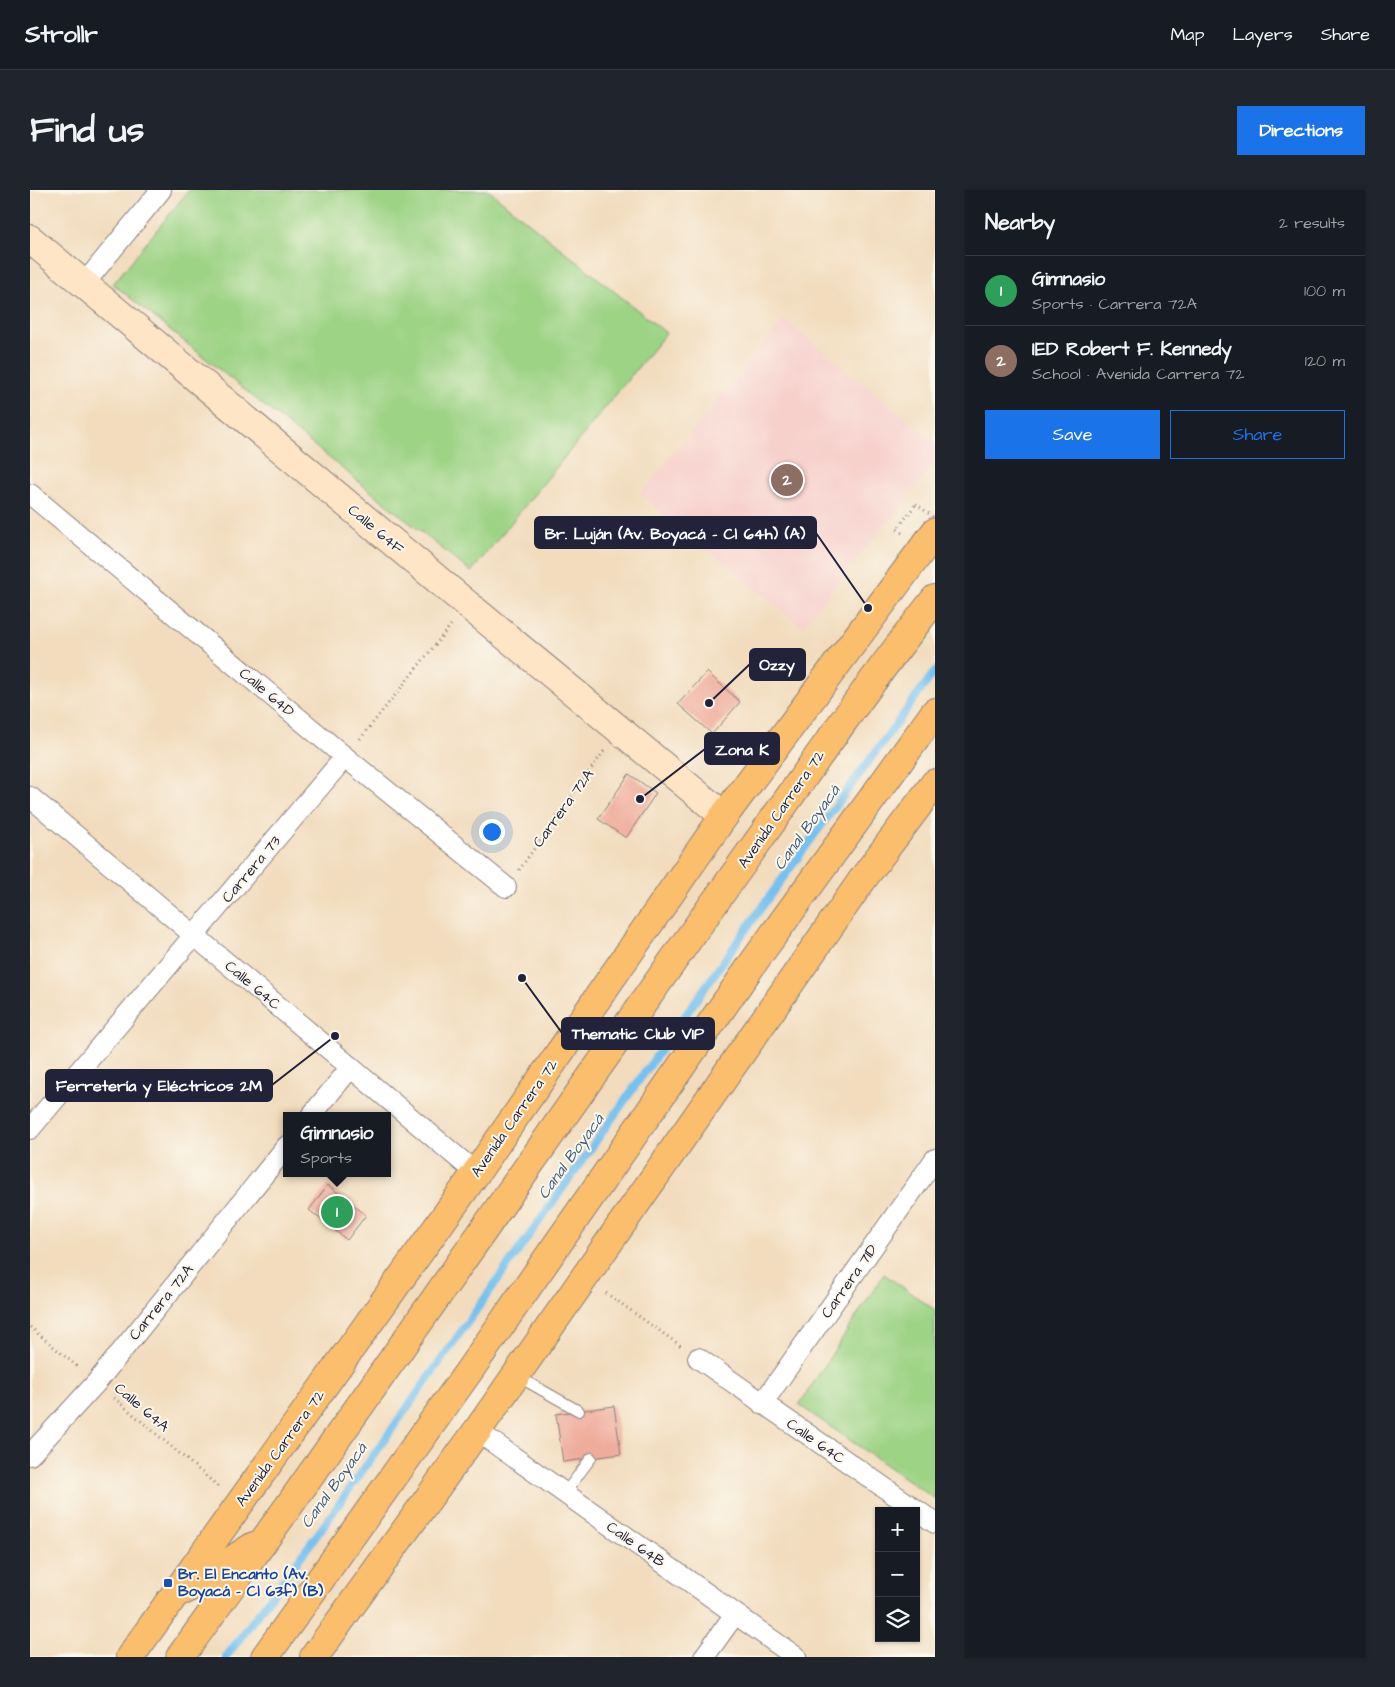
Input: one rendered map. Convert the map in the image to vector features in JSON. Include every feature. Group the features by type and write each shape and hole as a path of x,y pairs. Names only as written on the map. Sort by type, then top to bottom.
{"highway":[{"name":"Avenida Carrera 72","path":"130,1657 476,1173 724,816 935,532"},
{"name":"Avenida Carrera 72","path":"180,1657 268,1537 624,1030 848,716 935,599"},
{"path":"265,1657 464,1379 724,1004 935,712"},
{"path":"314,1657 477,1431 865,876 935,783"},
{"path":"724,1004 725,1077"},
{"path":"372,1388 382,1305"},
{"path":"172,1599 268,1537"}],"street":[{"path":"84,284 161,190"},
{"name":"Calle 64F","path":"30,239 724,816"},
{"name":"Calle 64D","path":"30,494 345,757 506,887"},
{"name":"Carrera 73","path":"30,1129 345,757"},
{"name":"Calle 64C","path":"30,797 476,1173"},
{"path":"314,1112 351,1067"},
{"name":"Carrera 72A","path":"30,1455 96,1383 283,1151"},
{"name":"Carrera 71D","path":"762,1404 935,1159"},
{"name":"Calle 64C","path":"698,1358 935,1523"},
{"name":"Calle 64B","path":"477,1431 796,1657"},
{"path":"704,1657 735,1614"}],"lane":[{"path":"516,1375 579,1411"},
{"path":"565,1494 590,1458"}],"path":[{"path":"897,529 916,504 935,518"},
{"path":"345,757 468,605"},
{"name":"Carrera 72A","path":"506,887 619,730"},
{"path":"583,1277 698,1358"},
{"name":"Calle 64A","path":"30,1327 239,1504"}],"shaded area":[{"path":"784,319 935,442 935,464 802,627 640,495"}],"green space":[{"path":"189,190 488,190 666,333 471,572 113,284"},
{"path":"884,1274 935,1310 935,1499 799,1405"}],"building":[{"path":"707,672 740,702 712,734 678,704"},
{"path":"629,774 656,793 626,838 598,819"},
{"path":"328,1185 366,1215 347,1240 309,1210"},
{"path":"614,1406 621,1454 563,1462 556,1414"}],"waterway":[{"name":"Canal Boyacá","path":"226,1657 322,1528 769,897 935,671"}],"place":[{"name":"IED Robert F. Kennedy","path":"787,480"},
{"name":"Br. Luján (Av. Boyacá - Cl 64h) (A)","path":"868,608"},
{"name":"Ozzy","path":"709,703"},
{"name":"Zona K","path":"640,799"},
{"name":"Thematic Club VIP","path":"522,978"},
{"name":"Ferretería y Eléctricos 2M","path":"335,1036"},
{"name":"Gimnasio","path":"337,1212"},
{"name":"Br. El Encanto (Av. Boyacá - Cl 63f) (B)","path":"168,1583"}]}
